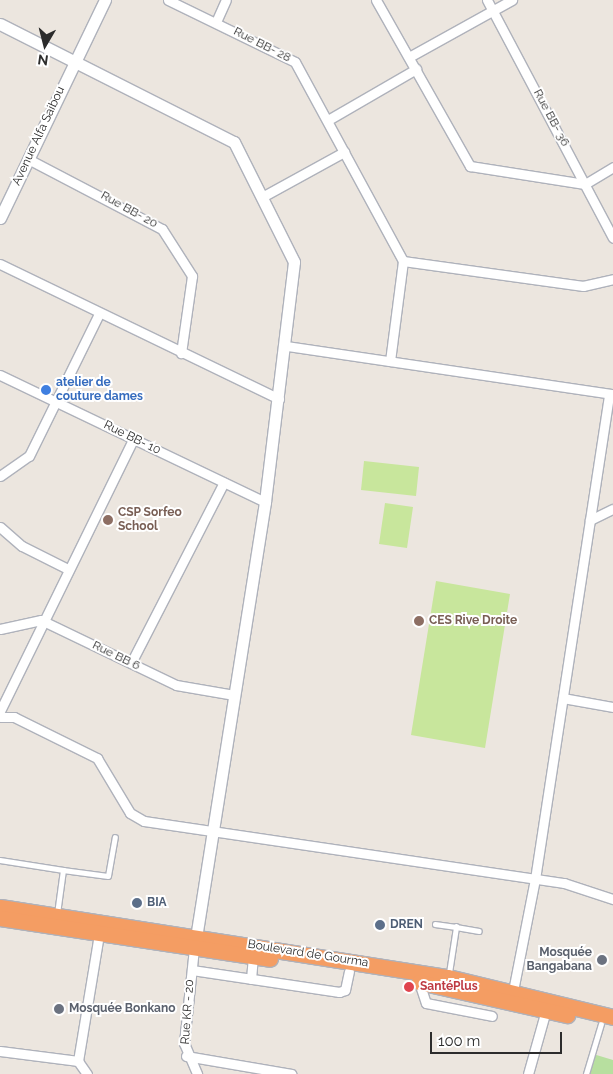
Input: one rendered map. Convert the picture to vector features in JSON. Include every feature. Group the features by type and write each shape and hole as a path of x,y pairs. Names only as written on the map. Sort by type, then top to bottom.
{"highway":[{"name":"Boulevard de Gourma","path":"0,907 195,942 448,977 512,991 609,1023"},
{"name":"Boulevard de Gourma","path":"0,918 99,934 195,942 253,957 419,982 609,1023"}],"street":[{"name":"Avenue Alfa Saibou","path":"0,218 105,0"},
{"name":"Rue BB- 28","path":"168,0 295,62 403,261"},
{"path":"216,22 226,0"},
{"path":"376,0 470,166 584,184 613,167"},
{"name":"Rue BB- 36","path":"487,0 613,238"},
{"path":"409,56 512,0"},
{"path":"0,24 73,64 234,142 294,262 287,346 265,502 211,831 195,942"},
{"path":"328,120 416,69"},
{"path":"262,197 344,152"},
{"name":"Rue BB- 20","path":"28,159 162,229 192,276 181,353"},
{"path":"390,361 403,261 583,286 613,280"},
{"path":"0,264 99,314 279,399"},
{"path":"0,476 24,463 99,314"},
{"path":"287,346 611,395 535,879 512,991"},
{"name":"Rue BB- 10","path":"0,375 265,502"},
{"path":"0,711 66,568 133,438"},
{"path":"131,663 224,482"},
{"path":"590,520 613,509"},
{"path":"0,527 10,539 66,568"},
{"path":"0,628 41,620"},
{"name":"Rue BB 6","path":"41,620 176,685 234,695"},
{"path":"563,698 613,707"},
{"path":"0,717 14,717 97,758 136,819 535,879 613,899"},
{"path":"87,1074 78,1061 99,934"},
{"name":"Rue KR - 20","path":"195,942 186,1056 198,1074"},
{"path":"251,979 253,957"},
{"path":"192,970 339,992 344,990 348,971"},
{"path":"419,982 426,1003 492,1016"},
{"path":"528,1074 546,1010"},
{"path":"0,1051 78,1061"},
{"path":"186,1056 291,1074"}],"lane":[{"path":"0,860 108,876 115,838"},
{"path":"57,916 63,870"},
{"path":"435,924 479,932"},
{"path":"448,977 456,927"},
{"path":"586,1074 609,1023"}],"green space":[{"path":"364,461 419,467 416,496 361,490"},
{"path":"385,503 413,507 407,548 379,544"},
{"path":"436,581 510,594 485,748 411,735"},
{"path":"593,1054 613,1060 613,1074 587,1074"}],"place":[{"name":"atelier de couture dames","path":"46,390"},
{"name":"CSP Sorfeo School","path":"108,520"},
{"name":"CES Rive Droite","path":"419,621"},
{"name":"BIA","path":"137,903"},
{"name":"DREN","path":"380,925"},
{"name":"Mosquée Bangabana","path":"602,960"},
{"name":"SantéPlus","path":"409,987"},
{"name":"Mosquée Bonkano","path":"59,1009"}]}
